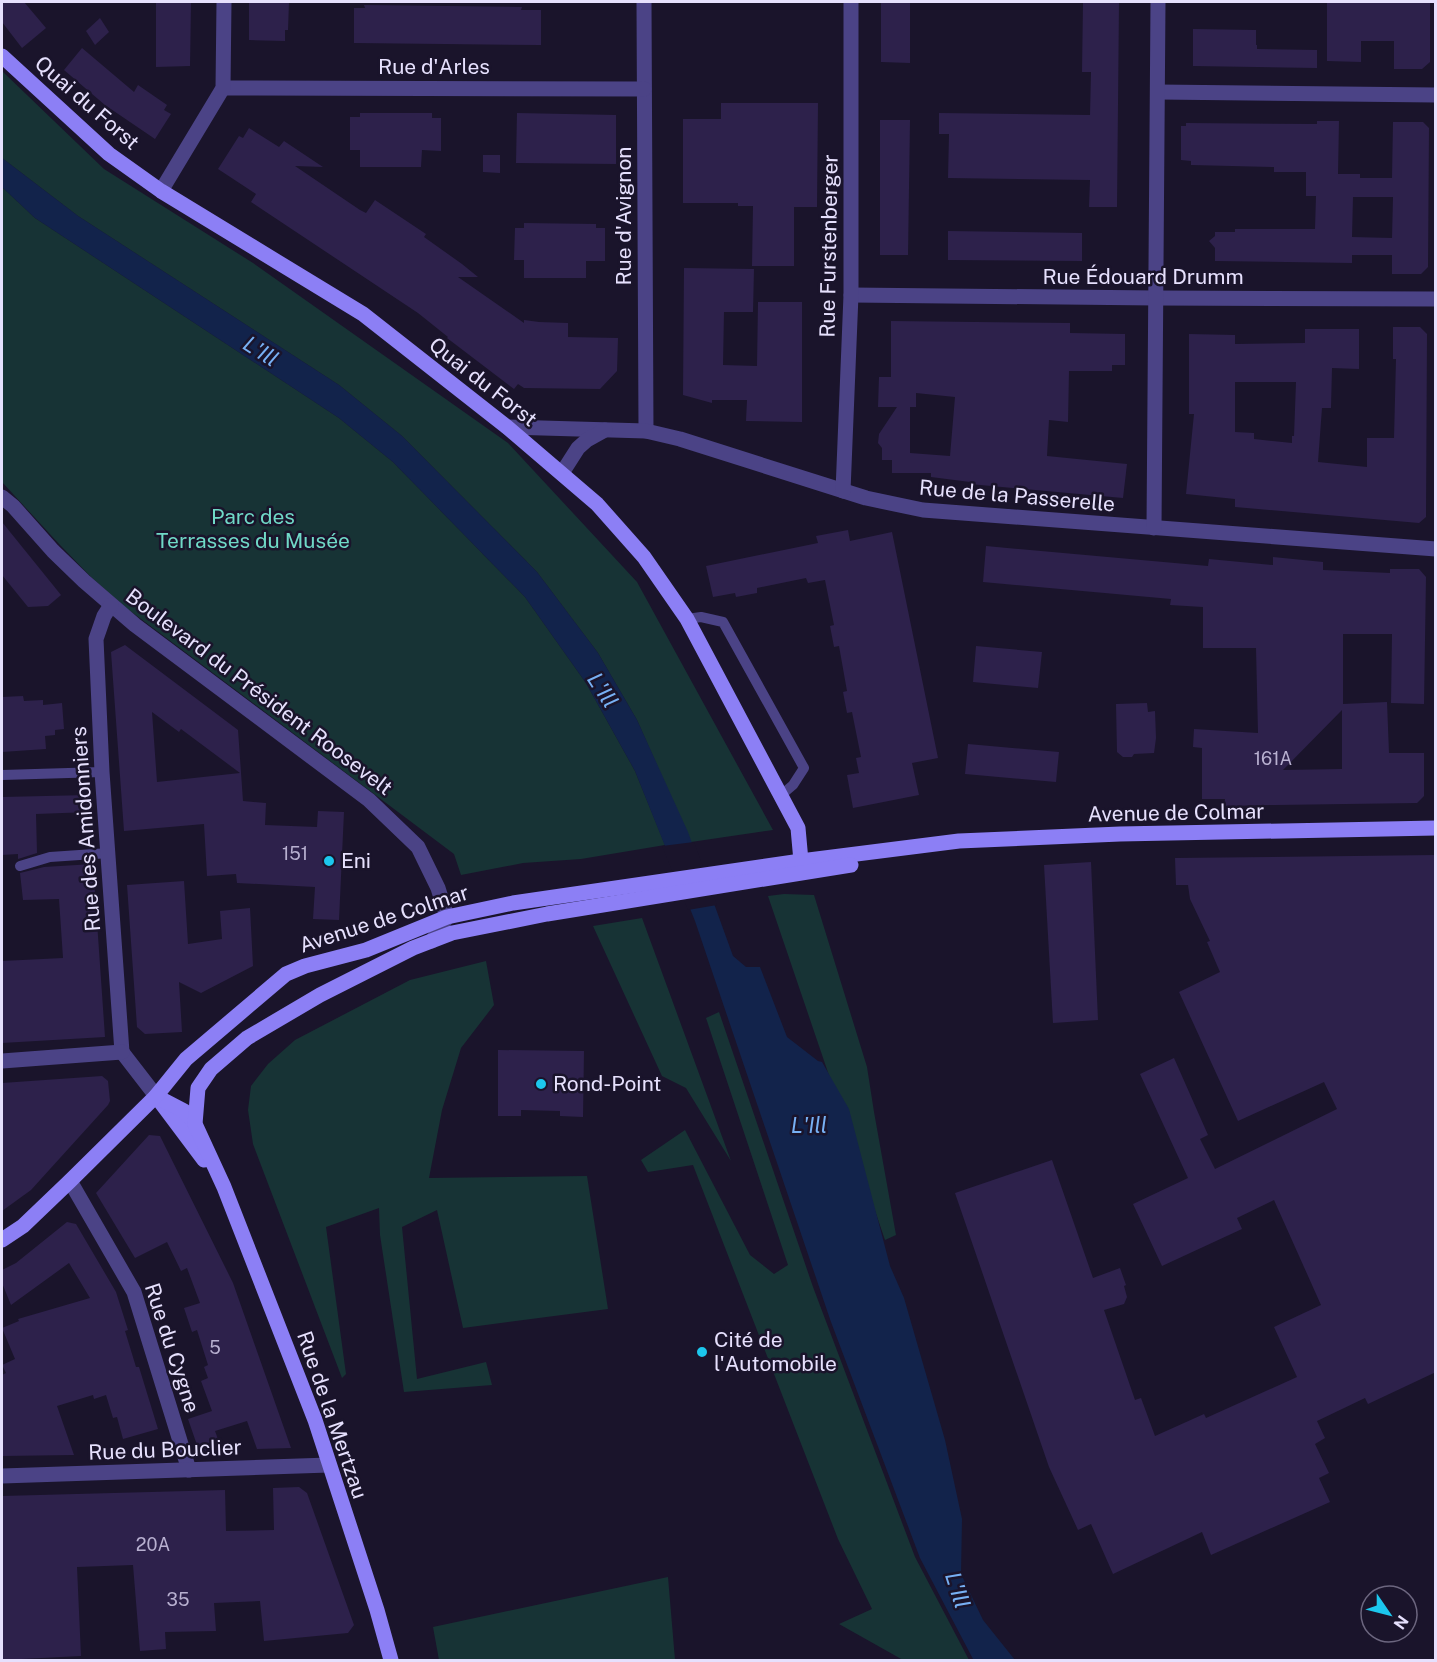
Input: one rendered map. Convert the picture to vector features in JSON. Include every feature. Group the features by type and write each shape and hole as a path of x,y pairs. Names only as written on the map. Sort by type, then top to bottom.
{"main road":[{"name":"Quai du Forst","path":"2,56 109,154 161,191 363,314 507,427 597,504 644,557 687,619 798,828 800,867"},
{"name":"Avenue de Colmar","path":"2,1240 23,1226 70,1181 156,1096 186,1059 286,974 305,966 366,950 447,917 513,903 588,900 958,841 1120,834 1436,828"},
{"name":"Avenue de Colmar","path":"211,1069 247,1038 320,995 432,940 452,933 547,914 641,885 779,870"},
{"name":"Rue de la Mertzau","path":"211,1069 198,1089 195,1124 224,1186 315,1420 392,1660"},
{"path":"156,1096 172,1099 198,1089"},
{"path":"156,1096 184,1111 195,1124"},
{"name":"Rue de la Mertzau","path":"156,1096 224,1186"}],"street":[{"path":"161,191 223,88 224,2"},
{"name":"Rue d'Avignon","path":"645,2 646,431"},
{"name":"Rue Furstenberger","path":"843,490 851,295 851,2"},
{"path":"1154,528 1158,2"},
{"name":"Rue d'Arles","path":"223,88 644,88"},
{"path":"1158,92 1436,95"},
{"name":"Rue Édouard Drumm","path":"851,295 1436,299"},
{"name":"Rue de la Passerelle","path":"507,427 646,431 680,439 895,505 922,510 1436,549"},
{"path":"562,473 578,448 606,429"},
{"name":"Boulevard du Président Roosevelt","path":"2,497 13,506 53,551 111,605 369,800 418,847 438,888 447,917"},
{"name":"Rue des Amidonniers","path":"111,605 104,616 96,639 102,772 122,1052"},
{"path":"432,940 447,917"},
{"path":"2,1061 122,1052"},
{"name":"Rue de la Mertzau","path":"122,1052 156,1096"},
{"name":"Rue du Cygne","path":"70,1181 134,1292 189,1470"},
{"name":"Rue du Bouclier","path":"2,1476 329,1466"}],"lane":[{"path":"687,619 701,617 723,622 804,768 793,784 780,796"},
{"path":"2,775 102,772"},
{"path":"20,866 50,857 109,853"}],"green space":[{"path":"2,71 104,169 253,263 508,443 637,582 773,830 691,842 637,720 598,653 537,572 402,436 339,385 78,216 2,158"},
{"name":"Parc des Terrasses du Musée","path":"2,187 35,218 339,418 393,462 525,597 586,683 635,771 665,845 581,859 523,863 461,875 454,854 125,607 91,577 2,482"},
{"path":"814,895 867,1067 896,1235 885,1240 768,896"},
{"path":"642,918 731,1161 686,1088 662,1076 593,926"},
{"path":"486,961 494,1005 461,1048 442,1110 429,1178 587,1176 608,1309 463,1328 437,1210 402,1227 417,1379 486,1362 492,1385 404,1392 380,1235 379,1208 326,1227 346,1374 342,1378 253,1144 248,1110 251,1086 268,1064 295,1040 410,980"},
{"path":"719,1012 813,1287 915,1557 969,1660 903,1660 839,1624 872,1609 838,1539 693,1165 648,1172 641,1160 685,1130 750,1255 774,1274 788,1265 706,1018"},
{"path":"668,1577 675,1660 439,1660 433,1627"}],"water":[{"name":"L'Ill","path":"2,158 78,216 339,385 402,436 537,572 598,653 637,720 688,832 733,956 746,967 760,967 787,1037 822,1062 849,1109 890,1266 904,1298 945,1440 962,1519 961,1574 983,1620 1015,1660 973,1659 920,1558 831,1322 695,921 635,771 586,683 525,597 393,462 339,418 35,218 2,187"}],"pier":[{"path":"694,842 717,905 688,910 662,846"}],"building":[{"path":"2,2 24,2 46,28 22,48 2,22"},
{"path":"156,2 191,2 190,66 156,67"},
{"path":"249,2 289,2 288,30 285,30 285,41 249,40"},
{"path":"881,2 910,2 910,63 881,62"},
{"path":"1083,2 1119,2 1117,207 1089,207 1090,180 948,178 949,134 939,134 939,113 1090,115 1091,72 1082,72"},
{"path":"1327,2 1430,2 1430,62 1422,69 1394,69 1394,41 1361,41 1361,62 1327,61"},
{"path":"364,5 522,7 521,10 541,10 541,45 354,43 354,8 365,8"},
{"path":"100,18 109,32 95,45 86,31"},
{"path":"1193,29 1256,30 1257,49 1317,50 1317,68 1193,66"},
{"path":"82,48 134,92 138,85 167,105 164,110 171,114 155,139 105,105 64,70"},
{"path":"721,103 818,103 817,207 794,207 794,266 752,266 753,206 738,206 738,203 683,203 683,119 721,119"},
{"path":"360,113 432,113 432,118 441,118 441,151 422,150 421,167 360,167 360,150 350,150 350,117 360,117"},
{"path":"517,113 616,115 616,164 516,163"},
{"path":"880,120 910,120 908,255 880,255"},
{"path":"1317,121 1339,121 1338,174 1360,174 1360,178 1392,178 1393,122 1423,122 1429,128 1428,267 1421,274 1392,274 1392,255 1352,255 1352,263 1215,261 1215,248 1209,241 1215,236 1215,232 1235,232 1235,229 1315,229 1316,196 1306,196 1306,172 1274,172 1274,167 1191,165 1191,161 1181,160 1181,126 1186,126 1186,123 1317,124","holes":["1353,197 1393,197 1392,238 1352,237"]},
{"path":"249,128 279,147 284,141 323,167 295,166 360,210 366,213 375,200 426,234 424,237 478,277 458,277 524,323 524,320 568,323 568,337 618,338 617,371 600,389 524,388 518,384 514,389 418,313 251,202 256,194 218,169 239,136 243,138"},
{"path":"483,155 500,155 500,173 483,172"},
{"path":"524,223 596,224 596,228 605,228 605,261 586,261 586,278 524,278 524,260 514,260 515,228 524,228"},
{"path":"948,231 1082,233 1082,261 948,260"},
{"path":"684,268 754,269 753,312 724,312 723,365 757,366 758,302 802,302 802,422 746,421 747,400 712,400 712,403 683,395"},
{"path":"891,321 1070,323 1070,333 1125,334 1125,365 1112,365 1112,371 1069,371 1068,422 1049,420 1047,456 1127,464 1123,498 970,484 970,482 931,477 931,473 892,473 892,460 882,460 882,448 878,443 879,434 897,407 878,407 879,377 891,377","holes":["916,393 955,397 950,456 910,453 910,407 916,407"]},
{"path":"1393,327 1420,327 1427,334 1426,517 1419,523 1235,507 1235,499 1186,494 1194,414 1189,414 1189,334 1235,335 1235,344 1305,343 1305,329 1359,329 1359,369 1332,368 1331,408 1322,408 1318,462 1367,467 1367,438 1394,438 1396,359 1393,359","holes":["1235,382 1296,382 1292,443 1254,439 1254,433 1235,432"]},
{"path":"2,522 61,595 48,606 28,607 2,575"},
{"path":"848,530 850,541 892,532 938,758 912,763 919,795 853,808 847,775 859,773 856,758 861,757 852,712 847,713 843,692 847,691 839,646 834,647 830,626 834,625 825,580 808,583 806,578 757,588 757,593 736,597 735,593 713,597 706,566 818,543 816,536"},
{"path":"986,546 1208,566 1209,559 1273,565 1273,557 1323,562 1323,570 1390,573 1390,569 1419,569 1426,577 1424,704 1391,703 1392,634 1343,634 1343,704 1387,702 1389,753 1424,753 1424,796 1417,803 1224,806 1225,799 1202,799 1202,748 1193,747 1194,729 1258,733 1256,648 1203,648 1203,607 1170,605 1171,599 983,582","holes":["1342,710 1342,769 1283,770"]},
{"path":"125,645 238,730 243,801 266,803 265,825 317,827 318,811 344,812 339,920 313,919 315,887 237,883 236,874 207,876 204,824 124,831 111,652","holes":["152,712 179,732 181,729 240,773 157,782"]},
{"path":"976,646 1042,652 1038,688 973,682"},
{"path":"23,696 24,701 43,700 43,705 62,703 64,729 55,730 55,735 45,736 46,749 2,752 2,697"},
{"path":"1147,703 1148,712 1155,711 1154,753 1123,757 1117,752 1116,704"},
{"path":"968,744 1059,752 1056,782 965,774"},
{"path":"89,795 90,812 36,814 37,853 18,859 18,854 2,855 2,797"},
{"path":"1436,855 1436,1372 1368,1404 1365,1398 1317,1421 1325,1438 1315,1444 1329,1473 1319,1478 1330,1502 1211,1555 1202,1532 1113,1574 1091,1524 1078,1530 1049,1467 955,1193 1052,1160 1093,1278 1120,1268 1126,1285 1124,1286 1127,1297 1124,1304 1104,1310 1135,1400 1141,1398 1155,1436 1204,1414 1206,1418 1297,1377 1274,1327 1321,1305 1274,1200 1237,1218 1242,1229 1162,1266 1133,1204 1188,1178 1140,1074 1174,1058 1208,1135 1200,1139 1215,1169 1337,1109 1324,1082 1238,1121 1179,992 1220,972 1207,942 1210,941 1190,899 1188,885 1176,885 1175,858"},
{"path":"1091,862 1098,1020 1053,1023 1044,865"},
{"path":"93,864 105,1037 2,1043 2,961 63,958 59,899 23,900 20,873 44,867"},
{"path":"184,881 188,944 222,939 220,911 250,908 253,966 201,993 179,982 182,1032 145,1034 137,1027 127,885"},
{"name":"Rond-Point","path":"498,1050 584,1051 583,1117 560,1116 560,1111 521,1110 521,1116 498,1116"},
{"path":"102,1076 108,1081 110,1101 108,1105 31,1190 2,1211 2,1083"},
{"path":"149,1135 160,1136 233,1283 291,1448 257,1449 247,1421 215,1431 222,1450 206,1451 197,1445 188,1419 212,1411 201,1381 208,1378 204,1367 208,1365 197,1330 192,1332 184,1308 200,1303 187,1268 181,1271 167,1242 135,1258 96,1193"},
{"path":"67,1222 76,1224 116,1292 128,1330 125,1331 136,1367 139,1367 158,1429 123,1439 117,1417 113,1418 106,1395 94,1399 93,1395 57,1406 74,1455 2,1456 2,1375 6,1373 2,1365 15,1359 2,1328 19,1321 18,1319 90,1298 69,1263 11,1305 2,1283 2,1270 16,1263"},
{"path":"299,1487 307,1493 354,1625 348,1633 264,1641 260,1601 214,1603 216,1631 165,1632 166,1649 140,1651 133,1565 77,1567 81,1656 2,1660 2,1496 225,1490 226,1531 274,1530 273,1488"}],"place":[{"name":"Eni","path":"329,861"},
{"name":"Rond-Point","path":"541,1084"},
{"name":"Cité de l'Automobile","path":"702,1352"}]}
